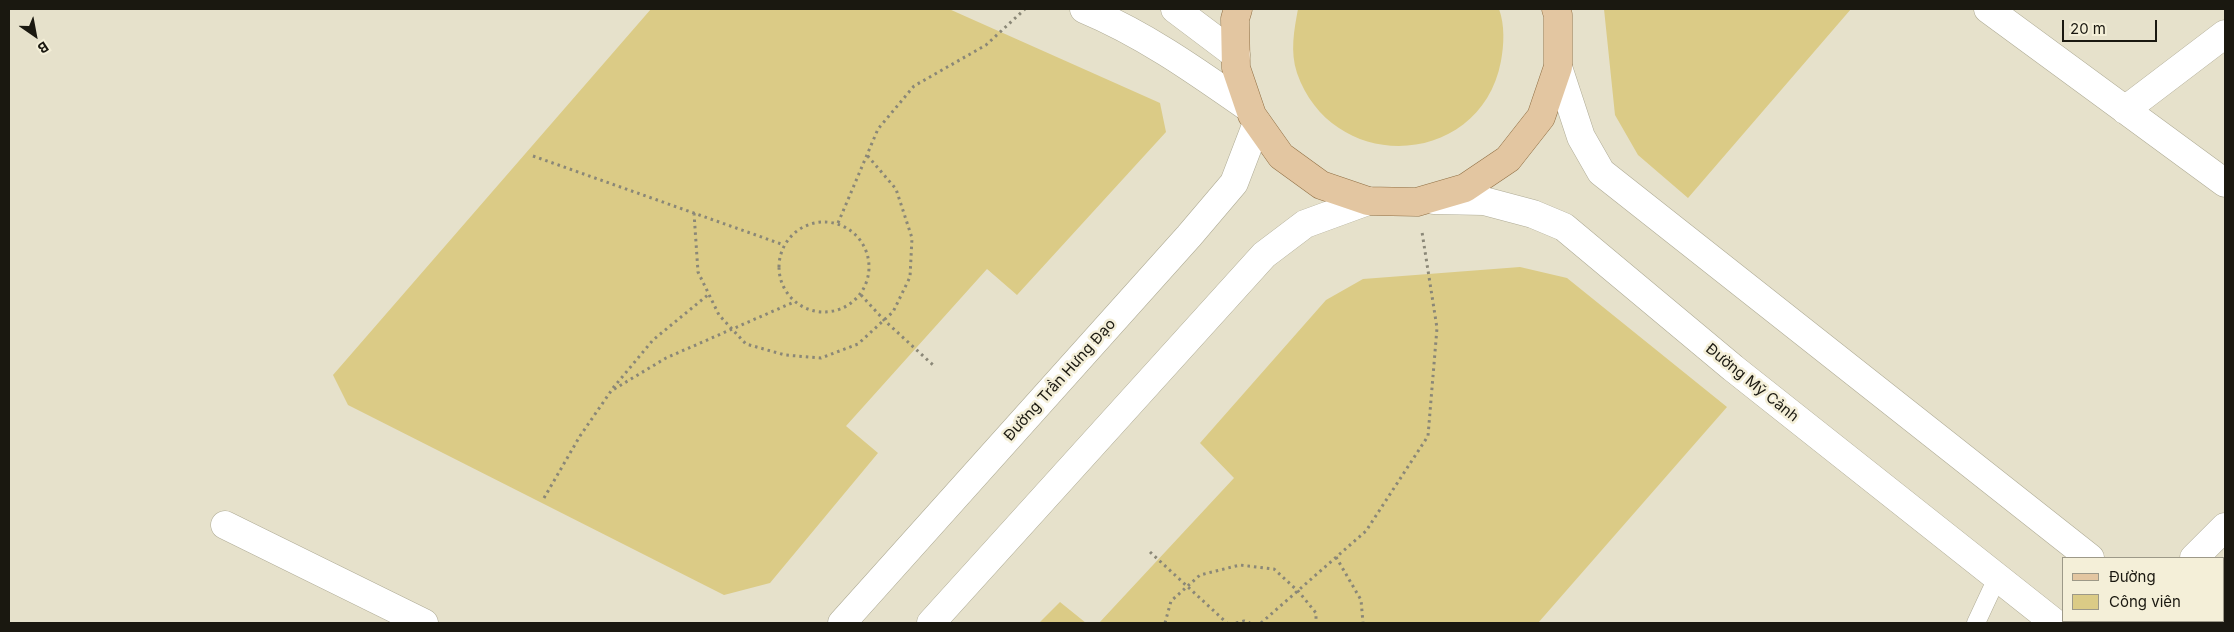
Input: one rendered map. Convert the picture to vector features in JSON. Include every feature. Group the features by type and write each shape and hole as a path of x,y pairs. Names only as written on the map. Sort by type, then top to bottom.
{"main road":[{"path":"1238,9 1235,19 1236,68 1253,116 1281,156 1321,185 1368,201 1421,201 1465,188 1508,159 1541,117 1558,67 1558,15 1556,9"}],"street":[{"path":"1084,9 1115,22 1172,54 1253,116"},
{"path":"1175,9 1236,55"},
{"path":"1988,9 2225,183"},
{"path":"2125,110 2225,34"},
{"path":"1558,67 1581,137 1601,172 2089,557"},
{"name":"Đường Trần Hưng Đạo","path":"842,623 1234,183 1253,116"},
{"path":"931,623 1264,255 1305,224 1368,201"},
{"name":"Đường Mỹ Cảnh","path":"1421,201 1484,201 1533,214 1564,227 1733,368 2056,623"},
{"path":"225,525 424,623"},
{"path":"2195,557 2225,527"}],"lane":[{"path":"1976,623 1997,578"}],"path":[{"path":"838,223 878,128 914,86 986,45 1026,9"},
{"path":"694,213 698,272 719,315 746,344 785,356 821,358 858,344 893,312 910,277 912,238 896,189 866,154"},
{"path":"533,156 784,245"},
{"path":"1261,623 1299,592 1366,531 1428,436 1437,328 1421,201"},
{"path":"824,221 838,223 851,230 861,240 868,253 869,275 861,295 850,305 837,311 822,313 808,310 794,302 785,290 779,275 779,260 784,245 794,233 808,225 824,221"},
{"path":"544,498 580,436 611,391 653,340 709,294"},
{"path":"861,295 884,320 933,364"},
{"path":"611,391 666,358 794,302"},
{"path":"1150,552 1227,623"},
{"path":"1336,557 1361,600 1363,623"},
{"path":"1165,623 1171,602 1200,575 1240,564 1274,569 1299,592 1316,613 1316,623"},
{"path":"1236,623 1244,621 1250,623"}],"green space":[{"path":"651,9 949,9 1160,103 1166,132 1017,295 987,269 846,426 878,453 770,583 724,595 348,405 333,375"},
{"path":"1298,9 1499,9 1503,35 1501,61 1488,96 1466,122 1437,139 1405,146 1372,143 1341,130 1315,106 1297,73 1295,65 1293,41"},
{"path":"1604,9 1851,9 1688,198 1638,155 1615,115"},
{"path":"1520,267 1567,278 1727,407 1538,623 1099,623 1234,478 1200,443 1326,300 1363,279"},
{"path":"1060,602 1086,623 1039,623"}]}
